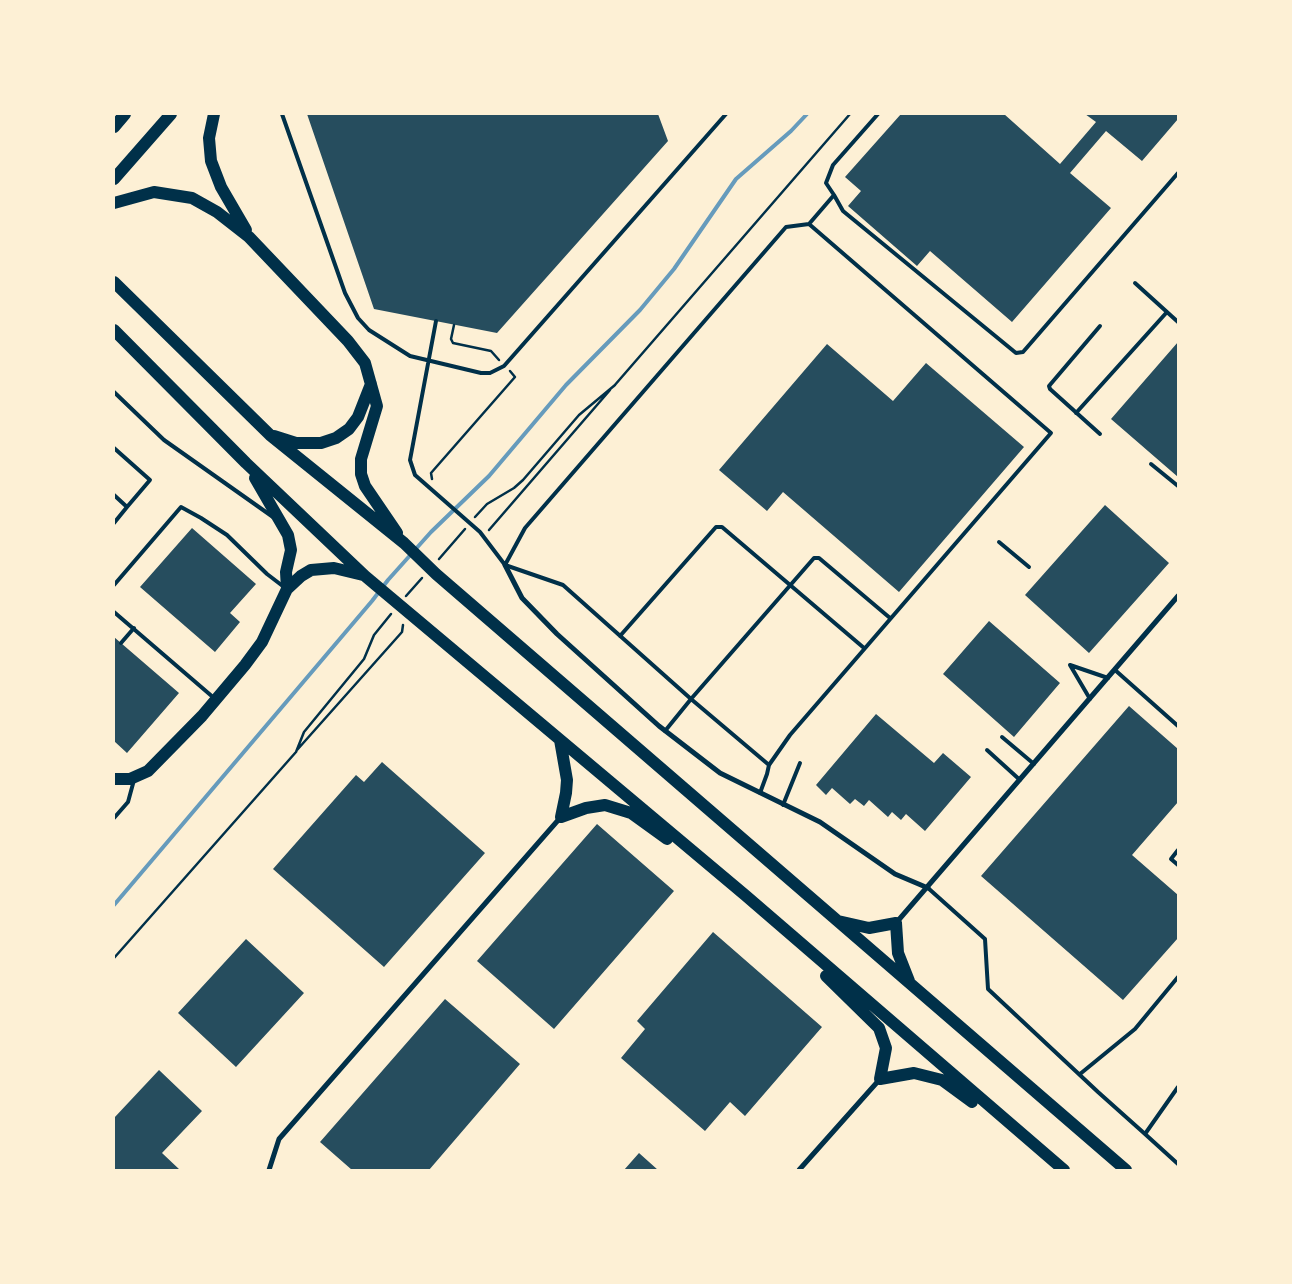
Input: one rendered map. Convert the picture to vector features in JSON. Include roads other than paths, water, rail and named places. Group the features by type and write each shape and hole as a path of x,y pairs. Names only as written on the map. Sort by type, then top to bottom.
{"highway":[{"path":"114,127 125,114"},
{"path":"114,179 171,114"},
{"path":"214,114 209,138 211,162 221,187 250,237"},
{"path":"114,203 154,192 192,198 218,212 250,237 348,341 365,363 376,406 361,459 365,486 404,543 430,574 1126,1170"},
{"path":"114,282 270,434 404,543"},
{"path":"114,330 246,463 400,611 560,740 745,894 1064,1170"},
{"path":"270,434 296,443 321,443 336,438 349,429 358,417 371,384"},
{"path":"246,463 288,535 291,550 286,572 287,589"},
{"path":"114,779 134,778 148,771 163,757 245,666 262,642 287,589 302,576 311,570 319,568 334,568 365,576"},
{"path":"560,740 567,780 561,817"},
{"path":"561,817 586,808 605,805 631,813 745,894 879,1028 886,1048 880,1079 914,1073 942,1080 1014,1134 1028,1140"},
{"path":"836,920 869,928 896,923 898,953 909,984"}],"street":[{"path":"505,565 522,598 557,634 665,731 720,773 820,822 895,874 928,888"},
{"path":"896,923 1178,596"},
{"path":"269,1170 280,1139 561,817"},
{"path":"799,1170 880,1079"}],"lane":[{"path":"282,114 345,293 358,318 369,330 410,356 481,373 490,373 504,366 726,114"},
{"path":"878,114 833,165 826,183 843,211 1016,353 1023,352 1178,173"},
{"path":"505,565 525,528 786,227 809,224 834,195"},
{"path":"760,793 769,764 790,735 1050,433 809,224"},
{"path":"1135,283 1178,322"},
{"path":"1076,413 1167,312"},
{"path":"436,321 410,460 415,475 482,534 505,565 563,585 769,764"},
{"path":"1100,326 1049,386 1050,390 1100,434"},
{"path":"114,392 164,440 282,524"},
{"path":"114,448 150,480 114,523"},
{"path":"1151,464 1178,486"},
{"path":"408,478 415,475"},
{"path":"114,496 127,507"},
{"path":"114,585 181,507 227,535 267,574 287,589"},
{"path":"620,636 716,527 722,527 864,648"},
{"path":"999,542 1029,567"},
{"path":"665,731 814,558 819,558 890,618"},
{"path":"114,612 216,699"},
{"path":"121,643 134,628"},
{"path":"1090,699 1070,664 1108,678"},
{"path":"1115,670 1178,726"},
{"path":"1002,736 1034,764"},
{"path":"987,750 1020,780"},
{"path":"783,804 800,763"},
{"path":"114,818 128,802 134,778"},
{"path":"1178,850 1171,859 1178,865"},
{"path":"928,888 985,939 988,989 1178,1164"},
{"path":"1080,1074 1135,1028 1178,977"},
{"path":"1146,1134 1178,1087"}],"waterway":[{"path":"114,905 388,580 431,532 489,476 566,385 640,310 674,269 736,179 791,131 807,114"}]}
